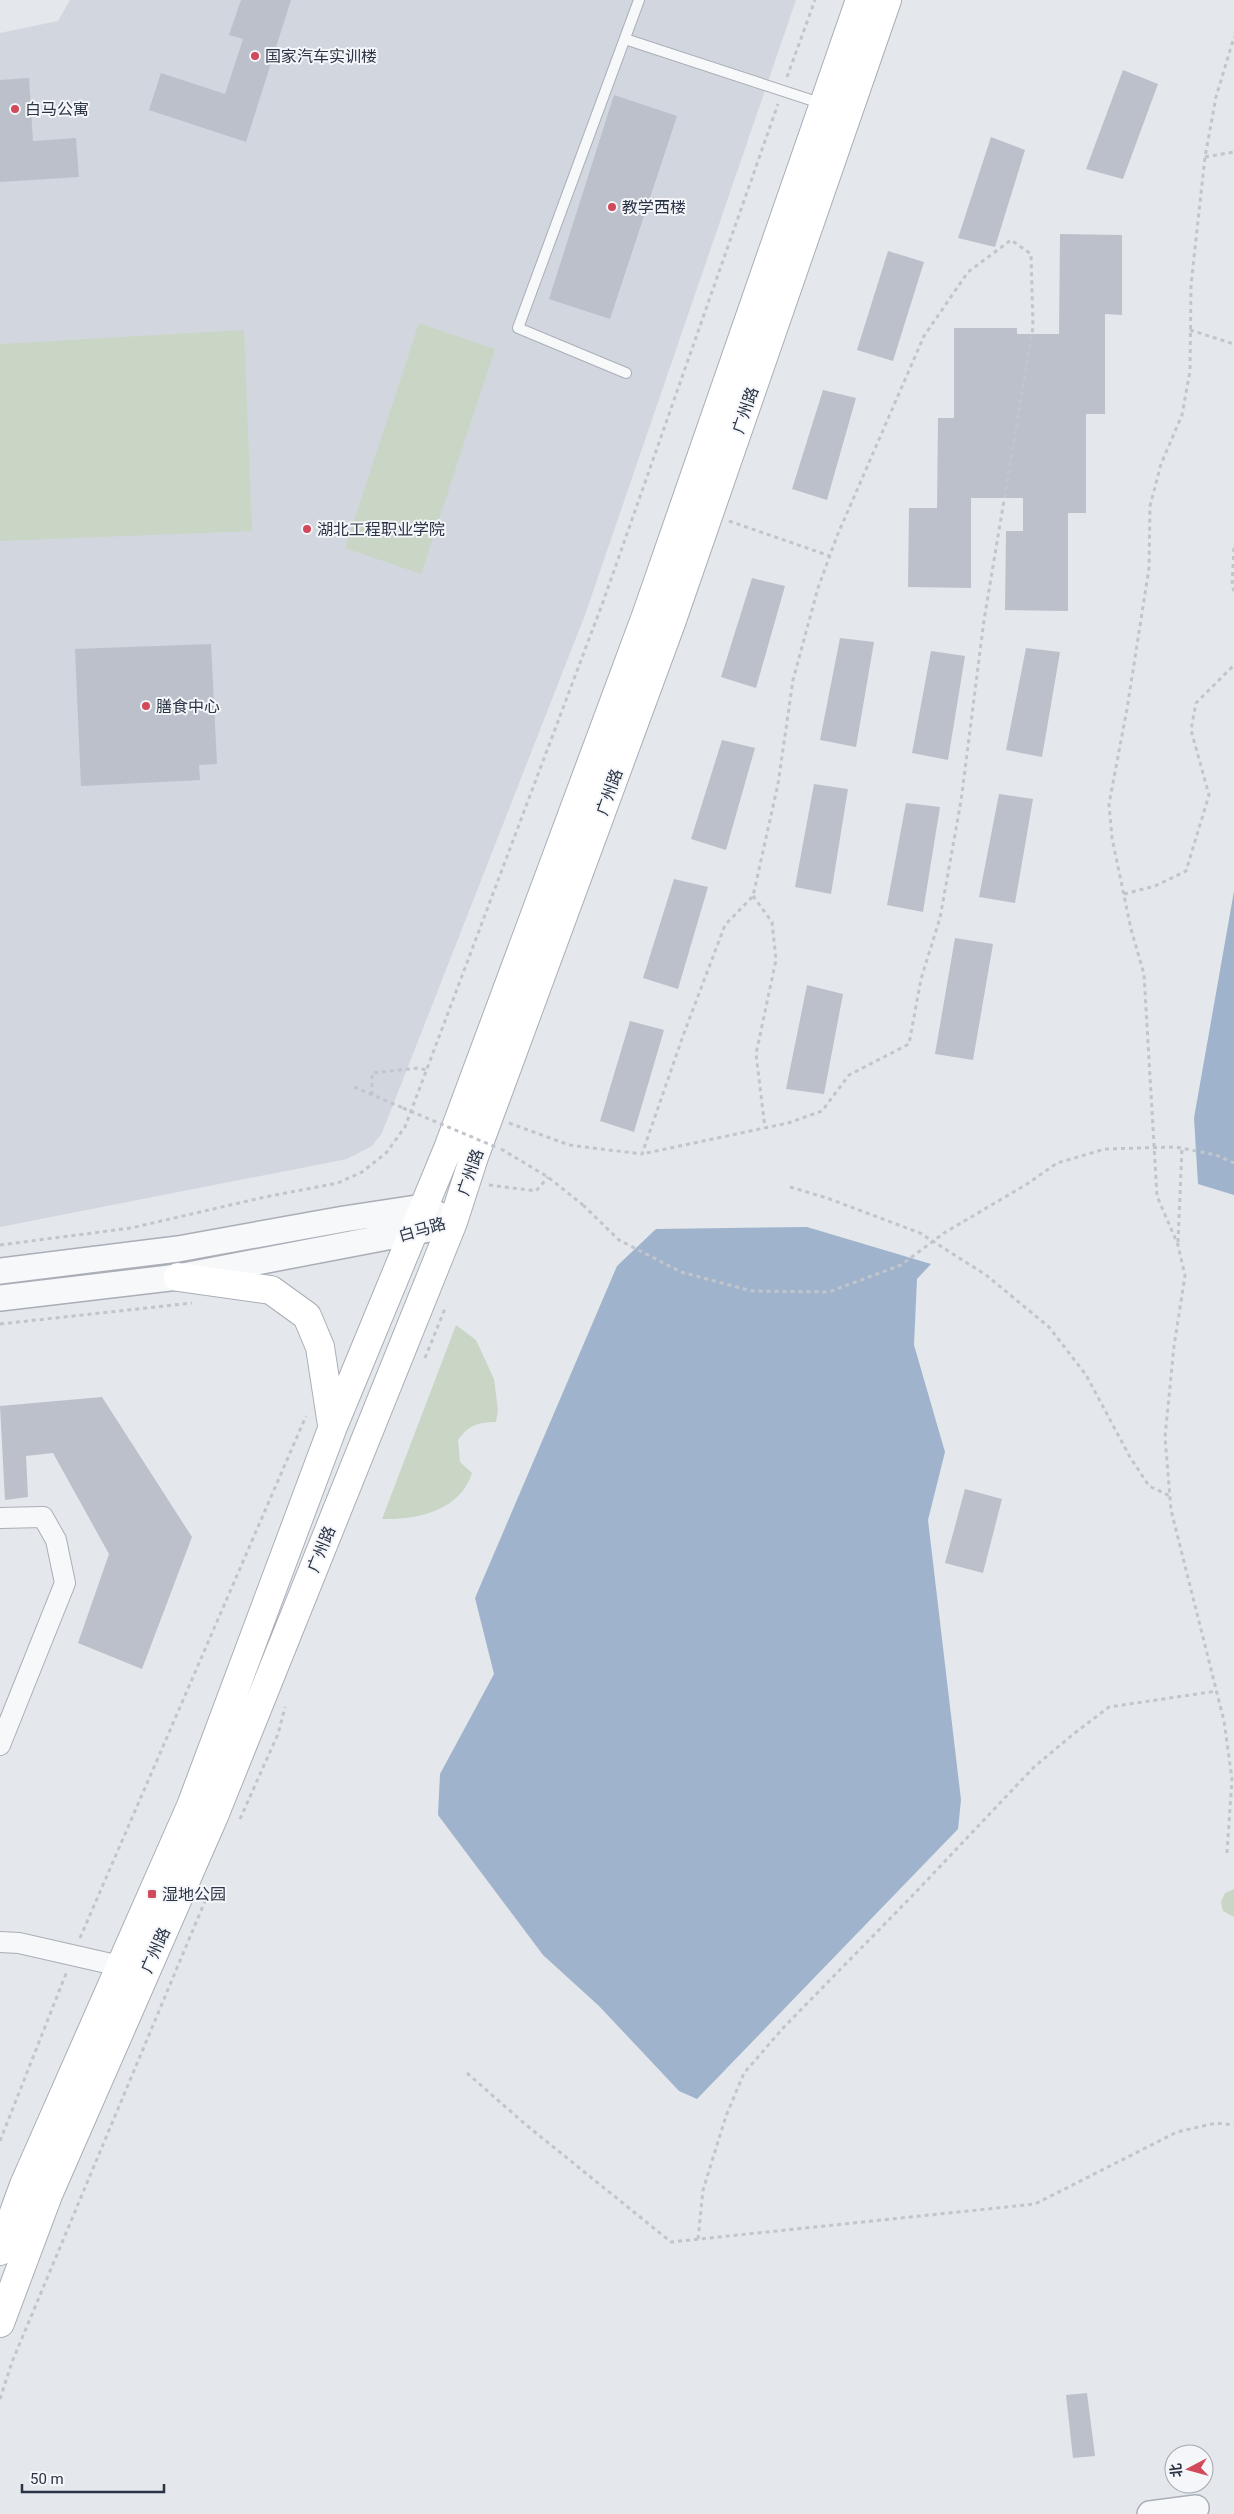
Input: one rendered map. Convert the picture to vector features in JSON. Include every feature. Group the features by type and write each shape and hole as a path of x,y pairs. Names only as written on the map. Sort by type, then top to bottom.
{"main road":[{"name":"广州路","path":"0,2251 24,2186 190,1806 332,1430 449,1146 643,625 860,0"},
{"name":"广州路","path":"0,2323 48,2195 214,1816 453,1222 490,1115 671,623 887,0"},
{"path":"178,1277 271,1290 307,1316 320,1347 332,1430"}],"street":[{"name":"白马路","path":"0,1271 178,1249 344,1219 423,1207 453,1222"},
{"name":"白马路","path":"0,1298 178,1277 414,1234 453,1222"},
{"path":"0,1518 43,1517 56,1540 65,1583 0,1746"},
{"path":"0,1942 19,1943 120,1966"},
{"path":"1150,2514 1197,2511"}],"lane":[{"path":"626,373 518,328 639,0"},
{"path":"625,39 783,89 824,104"}],"path":[{"path":"0,1245 131,1228 338,1182 362,1172 386,1153 405,1126 603,602 815,0"},
{"path":"1227,1854 1232,1779 1224,1722 1171,1510 1165,1437 1174,1346 1185,1276 1178,1245 1157,1196 1144,974 1112,838 1109,804 1150,568 1150,506 1160,464 1182,415 1190,370 1191,285 1205,158 1216,97 1234,37"},
{"path":"1205,158 1234,152"},
{"path":"490,1115 569,1145 642,1154 788,1123 822,1111 849,1075 909,1044 921,979 940,918 960,810 984,620 1033,327 1031,254 1011,240 968,272 924,336 830,556 818,588 793,680 778,784 753,896 725,925 684,1032 642,1154"},
{"path":"1190,330 1234,344"},
{"path":"728,521 830,556"},
{"path":"1234,548 1232,586 1234,591"},
{"path":"1124,894 1155,886 1186,871 1209,795 1191,730 1196,703 1234,665"},
{"path":"753,896 772,922 776,960 756,1054 765,1128"},
{"path":"372,1095 372,1073 418,1068 426,1070"},
{"path":"354,1087 498,1148 548,1177 584,1205 619,1240 681,1272 752,1291 829,1292 901,1265 944,1233 1027,1184 1057,1163 1106,1149 1182,1148 1216,1155 1234,1162"},
{"path":"1178,1245 1182,1148"},
{"path":"486,1184 496,1187 536,1191 548,1177"},
{"path":"790,1187 828,1198 920,1233 986,1275 1049,1327 1086,1374 1130,1457 1149,1486 1170,1496"},
{"path":"0,1324 198,1303"},
{"path":"0,2141 73,1956 307,1415"},
{"path":"698,2239 703,2190 726,2116 744,2073 784,2027 1034,1767 1076,1732 1109,1707 1216,1691"},
{"path":"467,2072 525,2124 672,2242 1035,2204 1177,2132 1216,2123 1234,2124"}],"shaded area":[{"name":"湖北工程职业学院","path":"70,0 796,0 585,615 382,1133 372,1146 347,1159 0,1227 0,33 58,21"}],"green space":[{"path":"419,323 495,349 421,574 345,548"},
{"path":"244,330 252,531 0,541 0,344"},
{"path":"456,1325 476,1340 494,1379 498,1410 496,1422 474,1425 458,1440 460,1462 472,1473 466,1486 458,1496 436,1511 423,1515 409,1518 382,1519"},
{"path":"1234,1889 1234,1917 1223,1911 1221,1902 1225,1893"}],"water":[{"path":"1234,891 1234,1195 1198,1184 1194,1118"},
{"path":"807,1227 931,1264 917,1279 914,1345 945,1452 928,1520 961,1800 958,1829 697,2099 679,2091 599,2006 543,1955 438,1815 440,1774 494,1674 475,1598 617,1266 656,1229"}],"building":[{"name":"国家汽车实训楼","path":"241,0 291,0 246,142 149,110 161,73 225,94 243,39 229,35"},
{"path":"1123,70 1158,84 1123,179 1086,169"},
{"name":"白马公寓","path":"29,78 33,141 76,138 79,177 0,182 0,80"},
{"name":"教学西楼","path":"614,95 677,116 610,319 549,299"},
{"path":"991,137 1025,150 995,247 958,238"},
{"path":"1060,234 1122,235 1122,315 1105,314 1105,414 1086,414 1086,513 1068,513 1068,611 1005,610 1006,531 1023,531 1023,498 971,498 971,588 908,587 909,508 937,508 938,418 954,418 954,328 1017,328 1017,334 1059,334"},
{"path":"888,251 924,262 893,361 857,350"},
{"path":"823,390 856,398 827,500 792,489"},
{"path":"752,578 785,586 756,688 721,677"},
{"path":"840,638 874,642 856,747 820,740"},
{"name":"膳食中心","path":"211,644 217,764 199,765 200,780 81,786 75,649"},
{"path":"1026,648 1060,652 1042,757 1006,750"},
{"path":"931,651 965,656 948,760 912,753"},
{"path":"722,740 755,748 726,850 691,839"},
{"path":"814,784 848,789 831,894 795,887"},
{"path":"999,794 1033,799 1015,903 979,897"},
{"path":"906,803 940,807 923,912 887,905"},
{"path":"674,879 708,887 678,989 643,978"},
{"path":"955,938 993,944 973,1060 935,1054"},
{"path":"807,985 843,994 824,1094 786,1089"},
{"path":"630,1021 664,1030 634,1132 600,1121"},
{"path":"102,1397 192,1537 142,1669 78,1643 109,1554 53,1453 26,1456 28,1497 5,1500 0,1406"},
{"path":"965,1489 1002,1499 983,1573 945,1563"},
{"path":"1087,2393 1095,2456 1073,2458 1066,2395"}],"place":[{"name":"国家汽车实训楼","path":"255,56"},
{"name":"白马公寓","path":"15,109"},
{"name":"教学西楼","path":"612,207"},
{"name":"湖北工程职业学院","path":"307,529"},
{"name":"膳食中心","path":"146,706"},
{"name":"湿地公园","path":"152,1894"}]}
